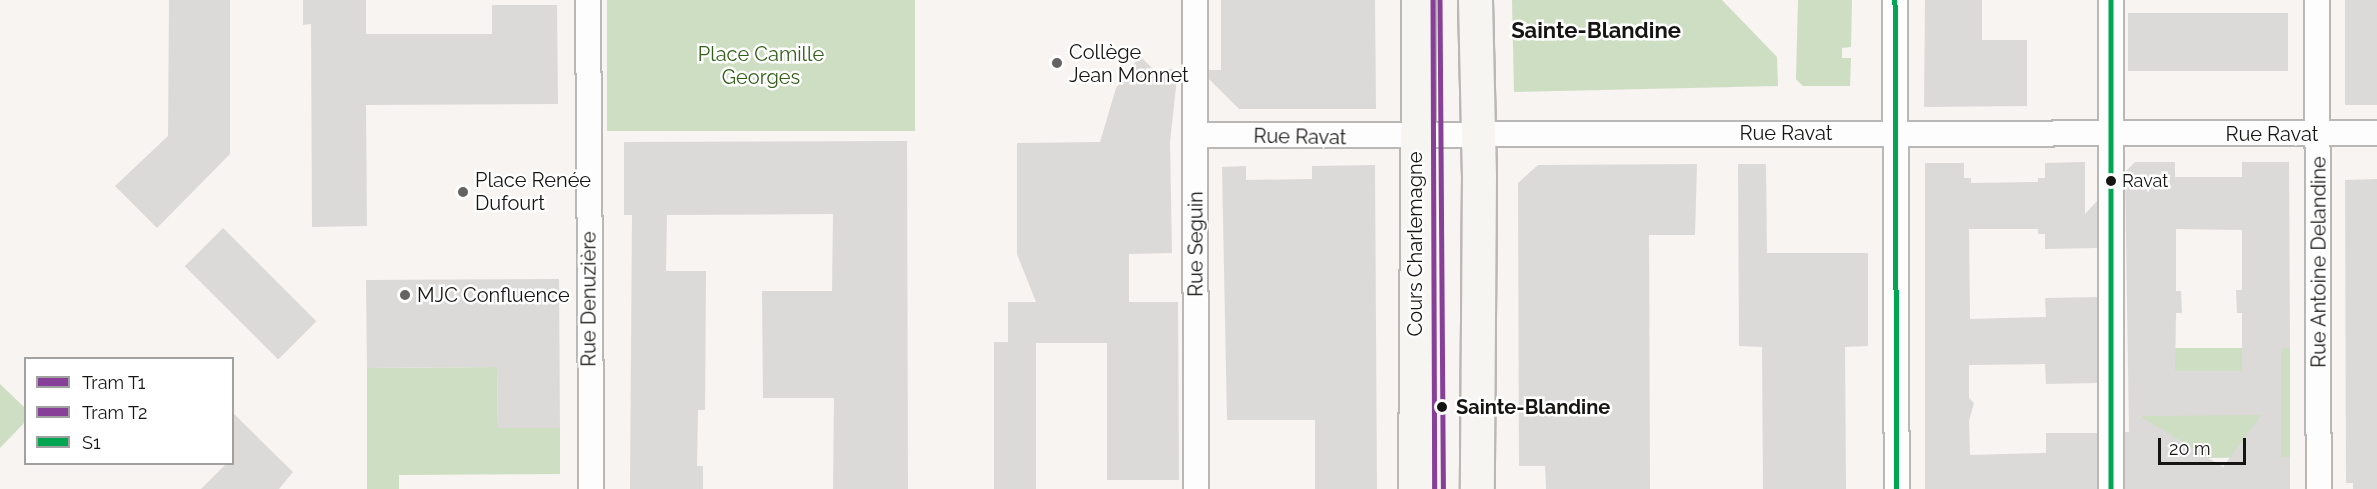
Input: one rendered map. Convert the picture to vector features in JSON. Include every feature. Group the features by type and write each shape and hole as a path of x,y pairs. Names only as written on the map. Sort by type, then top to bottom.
{"street":[{"name":"Rue Denuzière","path":"588,0 591,489"},
{"name":"Rue Seguin","path":"1195,0 1196,489"},
{"name":"Cours Charlemagne","path":"1415,489 1418,0"},
{"path":"1475,0 1478,136 1477,489"},
{"path":"1894,0 1897,489"},
{"path":"2111,0 2111,489"},
{"name":"Rue Antoine Delandine","path":"2317,0 2319,489"},
{"name":"Rue Ravat","path":"1196,135 1416,137 1895,132 2377,133"}],"green space":[{"name":"Place Camille Georges","path":"607,0 915,0 915,131 607,131"},
{"path":"1512,0 1722,0 1777,57 1778,86 1514,92"},
{"path":"1798,0 1852,0 1851,47 1842,48 1842,58 1851,58 1850,86 1803,86 1796,79"},
{"path":"2128,348 2290,348 2290,457 2129,459 2141,439 2141,407"},
{"path":"497,367 498,428 560,428 560,474 399,475 399,489 367,489 367,368"},
{"path":"0,384 24,407 24,423 0,448"}],"building":[{"path":"169,0 230,0 230,154 157,228 115,186 168,136"},
{"path":"303,0 366,0 366,34 492,34 492,5 557,5 558,104 366,105 367,226 312,227 311,24 303,25"},
{"path":"1221,0 1375,0 1376,109 1239,109 1209,79 1209,70 1221,70"},
{"path":"1925,0 1982,0 1982,40 2027,40 2027,106 1924,107"},
{"path":"2345,0 2377,0 2377,105 2345,105"},
{"path":"2128,13 2288,13 2288,71 2128,71"},
{"path":"1140,56 1153,69 1178,69 1170,142 1172,253 1129,254 1129,302 1178,302 1179,480 1107,480 1107,343 1036,343 1036,489 994,489 994,342 1008,342 1008,302 1036,302 1017,254 1017,143 1100,142 1116,88"},
{"path":"907,141 908,489 833,489 834,398 763,398 762,291 832,291 833,214 667,215 666,271 706,271 705,410 698,410 697,466 703,466 703,489 630,489 632,215 624,215 624,142"},
{"path":"2085,162 2085,214 2097,201 2097,248 2045,249 2045,234 2038,234 2038,229 1969,229 1970,319 2046,317 2045,298 2097,297 2097,383 2046,384 2045,364 1969,365 1969,398 1974,403 1969,421 1970,455 2046,453 2046,433 2097,433 2097,489 1925,489 1925,163 1964,163 1964,178 1971,178 1971,183 2038,182 2038,178 2045,178 2045,163"},
{"path":"2135,162 2175,162 2175,177 2242,177 2242,162 2289,162 2290,348 2281,348 2281,457 2290,457 2290,489 2125,489 2125,432 2129,432 2125,172","holes":["2176,229 2242,230 2242,290 2236,290 2237,313 2242,313 2242,371 2175,371 2176,313 2182,313 2181,291 2176,291","2261,415 2223,467 2140,416"]},
{"path":"1697,164 1695,235 1649,235 1650,489 1546,489 1545,466 1519,466 1518,183 1538,165"},
{"path":"1738,164 1766,164 1767,253 1868,253 1868,346 1845,347 1846,489 1763,489 1762,347 1739,346"},
{"path":"1375,165 1377,489 1315,489 1315,420 1227,420 1222,167 1246,166 1246,180 1312,179 1312,166"},
{"path":"2377,179 2377,489 2353,489 2353,483 2346,483 2345,180"},
{"path":"223,228 316,321 278,360 185,266"},
{"path":"559,279 560,428 498,428 497,367 367,368 366,280"},
{"path":"234,414 293,472 279,489 201,489 225,465 234,465"}],"tram line":[{"name":"T2","path":"1433,0 1435,489"},
{"name":"T1","path":"1440,0 1443,489"}],"transit line":[{"name":"S1","path":"1895,0 1897,489"},
{"name":"S1","path":"2111,0 2111,489"}],"place":[{"name":"Collège Jean Monnet","path":"1057,63"},
{"name":"Ravat","path":"2111,181"},
{"name":"Place Renée Dufourt","path":"463,192"},
{"name":"MJC Confluence","path":"405,295"},
{"name":"Sainte-Blandine","path":"1442,407"}],"district":[{"name":"Sainte-Blandine","path":"1596,31"}]}
